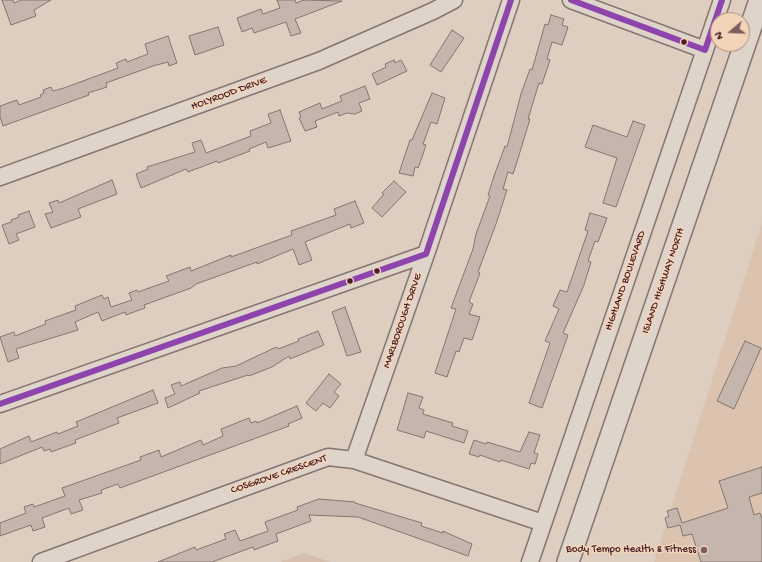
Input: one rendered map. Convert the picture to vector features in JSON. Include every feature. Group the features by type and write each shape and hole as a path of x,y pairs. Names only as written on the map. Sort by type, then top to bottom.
{"main road":[{"name":"ISLAND HIGHWAY NORTH","path":"568,562 760,0"}],"street":[{"name":"HOLYROOD DRIVE","path":"0,178 319,61 433,11 454,0"},
{"name":"MARLBOROUGH DRIVE","path":"354,460 426,254 511,0"},
{"path":"571,0 705,50"},
{"name":"HIGHLAND BOULEVARD","path":"530,562 722,0"},
{"path":"0,404 426,254"},
{"name":"COSGROVE CRESCENT","path":"41,562 328,457 354,460 543,523"}],"shaded area":[{"path":"762,223 762,562 654,562"},
{"path":"304,553 330,562 280,562"}],"building":[{"path":"2,0 13,0 14,3 21,0 51,0 34,10 36,16 11,25"},
{"path":"277,0 295,0 296,3 304,0 342,1 295,19 301,33 291,36 286,22 254,33 252,28 242,32 237,18 261,9 263,14 280,8"},
{"path":"551,15 564,19 562,25 568,27 562,45 552,42 547,59 550,60 542,84 539,83 528,119 530,119 513,174 508,172 503,189 507,190 469,302 473,304 469,314 480,317 472,340 464,338 459,352 456,351 447,377 435,373 456,309 451,308 473,249 476,234 490,196 488,195 494,176 505,146 507,147 521,94 530,69 532,70 545,24 548,25"},
{"path":"218,27 224,45 195,55 189,36"},
{"path":"452,30 464,38 441,72 430,65"},
{"path":"168,36 177,63 169,66 168,62 153,66 106,83 107,87 88,93 89,95 3,126 0,117 0,106 17,100 19,105 41,97 40,95 44,93 43,90 51,87 53,91 64,88 118,68 116,63 126,59 127,62 148,54 145,44"},
{"path":"394,60 395,63 401,60 407,71 377,85 372,74 386,67 385,64"},
{"path":"365,86 370,99 359,103 362,111 355,114 347,113 339,116 338,112 315,121 317,127 305,131 299,118 301,117 299,112 320,103 322,109 342,101 340,96"},
{"path":"432,93 445,98 437,124 431,122 423,144 426,145 421,160 418,168 415,167 413,176 399,173 410,140 412,140"},
{"path":"280,110 291,141 268,148 266,142 249,149 250,151 218,163 217,161 188,172 186,169 141,188 136,174 148,169 147,167 195,152 192,143 201,140 206,153 251,136 250,131 271,123 268,114"},
{"path":"633,121 645,125 616,207 603,203 617,158 585,147 593,125 627,137"},
{"path":"112,180 117,194 78,209 81,217 51,228 45,214 53,212 49,203 58,200 59,203"},
{"path":"394,181 406,192 382,217 372,208 384,194 382,193"},
{"path":"355,201 364,223 351,228 350,224 305,242 312,260 299,265 293,249 257,264 257,262 196,284 191,288 144,305 145,308 126,315 125,312 102,321 98,312 75,322 78,330 16,349 19,358 8,362 0,337 14,332 15,336 46,324 45,321 76,310 75,306 102,295 104,299 108,297 111,307 132,300 129,293 137,290 138,292 169,281 166,276 190,267 191,271 231,255 231,257 292,235 291,231 336,215 334,209"},
{"path":"29,211 35,227 16,234 19,240 9,244 2,225 12,222 11,220 19,217 18,215"},
{"path":"590,213 607,218 598,242 595,241 588,261 591,262 584,285 563,333 568,335 542,408 529,403 550,343 545,341 559,309 553,306 560,290 567,292 588,231 585,230"},
{"path":"345,307 361,352 347,356 332,312"},
{"path":"318,331 324,345 290,359 289,356 272,367 249,376 248,375 199,391 200,393 168,408 165,398 175,394 171,385 180,382 181,386 222,368 236,366 277,347 278,349 299,341 298,339"},
{"path":"745,341 761,348 734,409 717,401"},
{"path":"329,374 341,384 334,392 339,396 330,408 323,403 316,411 306,403"},
{"path":"153,390 158,403 117,418 119,423 75,440 76,443 51,452 50,449 44,451 42,447 0,464 0,449 29,436 31,442 57,432 58,434 78,426 76,422"},
{"path":"408,393 423,397 419,408 424,410 423,414 453,423 452,426 468,431 464,443 426,431 424,438 397,430"},
{"path":"297,406 302,418 288,424 289,426 120,488 118,484 101,490 102,493 79,500 83,510 71,514 69,508 42,518 45,527 33,531 31,525 0,536 0,523 26,513 24,507 33,504 34,507 65,496 62,488 141,460 140,457 159,450 161,457 201,440 203,445 223,436 221,429 249,418 251,423 256,421 257,423"},
{"path":"529,432 540,435 534,453 538,454 535,464 531,463 529,469 501,460 500,462 480,455 479,457 469,454 474,440 486,444 487,442 520,452"},
{"path":"762,467 762,493 749,497 754,515 760,513 762,519 762,562 701,562 692,534 683,536 680,525 668,528 665,518 669,516 667,511 677,508 682,523 728,508 719,481"},
{"path":"319,499 355,502 422,523 421,526 443,533 443,531 472,544 468,556 358,517 309,515 311,521 276,534 278,541 254,550 253,547 212,562 158,562 195,547 196,550 226,539 224,534 235,530 240,541 268,531 265,522 298,510 297,507"}],"transit line":[{"path":"426,254 511,0"},
{"path":"571,0 705,50 722,0"},
{"path":"0,404 426,254"}],"place":[{"name":"Body Tempo Health & Fitness","path":"704,550"}]}
